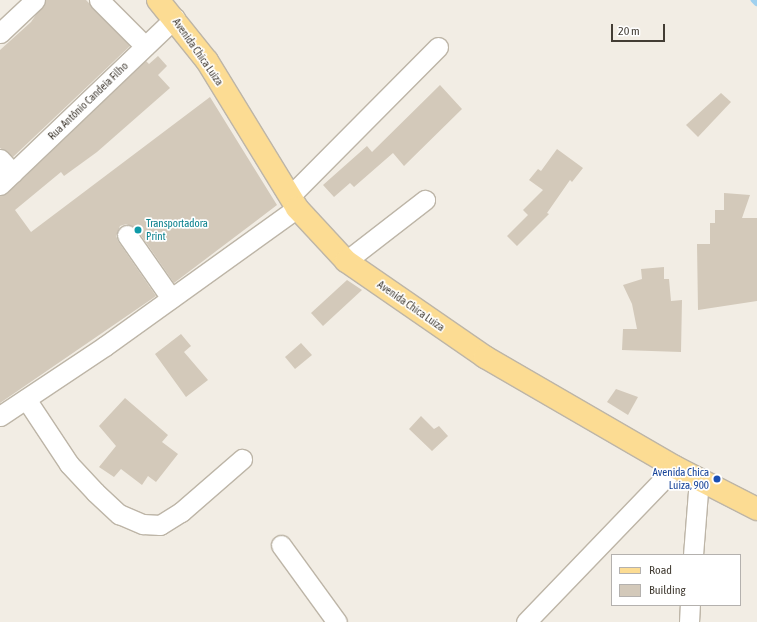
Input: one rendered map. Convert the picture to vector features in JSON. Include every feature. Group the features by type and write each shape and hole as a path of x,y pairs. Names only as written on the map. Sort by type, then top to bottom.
{"main road":[{"name":"Avenida Chica Luiza","path":"158,0 175,18 207,61 294,202 346,261 485,357 675,467 757,509"}],"street":[{"path":"4,22 35,0"},
{"path":"99,0 145,46"},
{"name":"Rua Antônio Candeia Filho","path":"4,172 175,18"},
{"path":"0,416 171,298 294,202 438,47"},
{"path":"346,261 425,200"},
{"path":"127,235 171,298"},
{"path":"26,399 69,464 95,492 120,514 144,524 160,525 181,512 242,459"},
{"path":"526,622 675,467"},
{"path":"693,554 699,479"},
{"path":"281,546 337,622"},
{"path":"689,622 690,606"}],"building":[{"path":"46,0 86,0 130,46 13,157 0,148 0,50 31,22"},
{"name":"Transportadora Print","path":"158,56 167,66 158,75 170,88 97,152 64,176 61,172 15,210 31,232 210,97 277,205 174,283 136,228 126,224 120,226 116,236 118,241 156,296 0,403 0,196 8,193 146,61 149,64"},
{"path":"440,85 462,109 404,166 393,153 354,187 350,183 334,197 323,185 367,146 372,152"},
{"path":"721,93 731,102 698,137 686,125"},
{"path":"557,149 583,168 572,182 570,180 547,213 549,214 517,246 507,236 528,215 523,210 543,190 529,180 538,169 541,171"},
{"path":"724,193 750,195 742,218 757,218 757,301 698,310 697,244 710,244 710,223 715,223 715,210 724,210"},
{"path":"664,267 664,279 669,279 671,301 682,300 681,352 622,350 623,329 637,329 632,304 623,285 642,279 641,269"},
{"path":"347,280 362,290 323,326 311,313"},
{"path":"181,334 191,346 184,352 208,380 186,397 155,354"},
{"path":"301,343 312,355 295,369 285,357"},
{"path":"616,389 638,397 628,415 607,402"},
{"path":"125,398 168,435 162,442 178,454 156,482 148,476 142,485 121,469 114,477 99,467 116,446 99,426"},
{"path":"421,416 434,429 439,426 448,436 432,451 409,429"}],"waterway":[{"path":"754,0 757,3"}],"place":[{"name":"Transportadora Print","path":"138,230"},
{"name":"Avenida Chica Luiza, 900","path":"717,479"}]}
